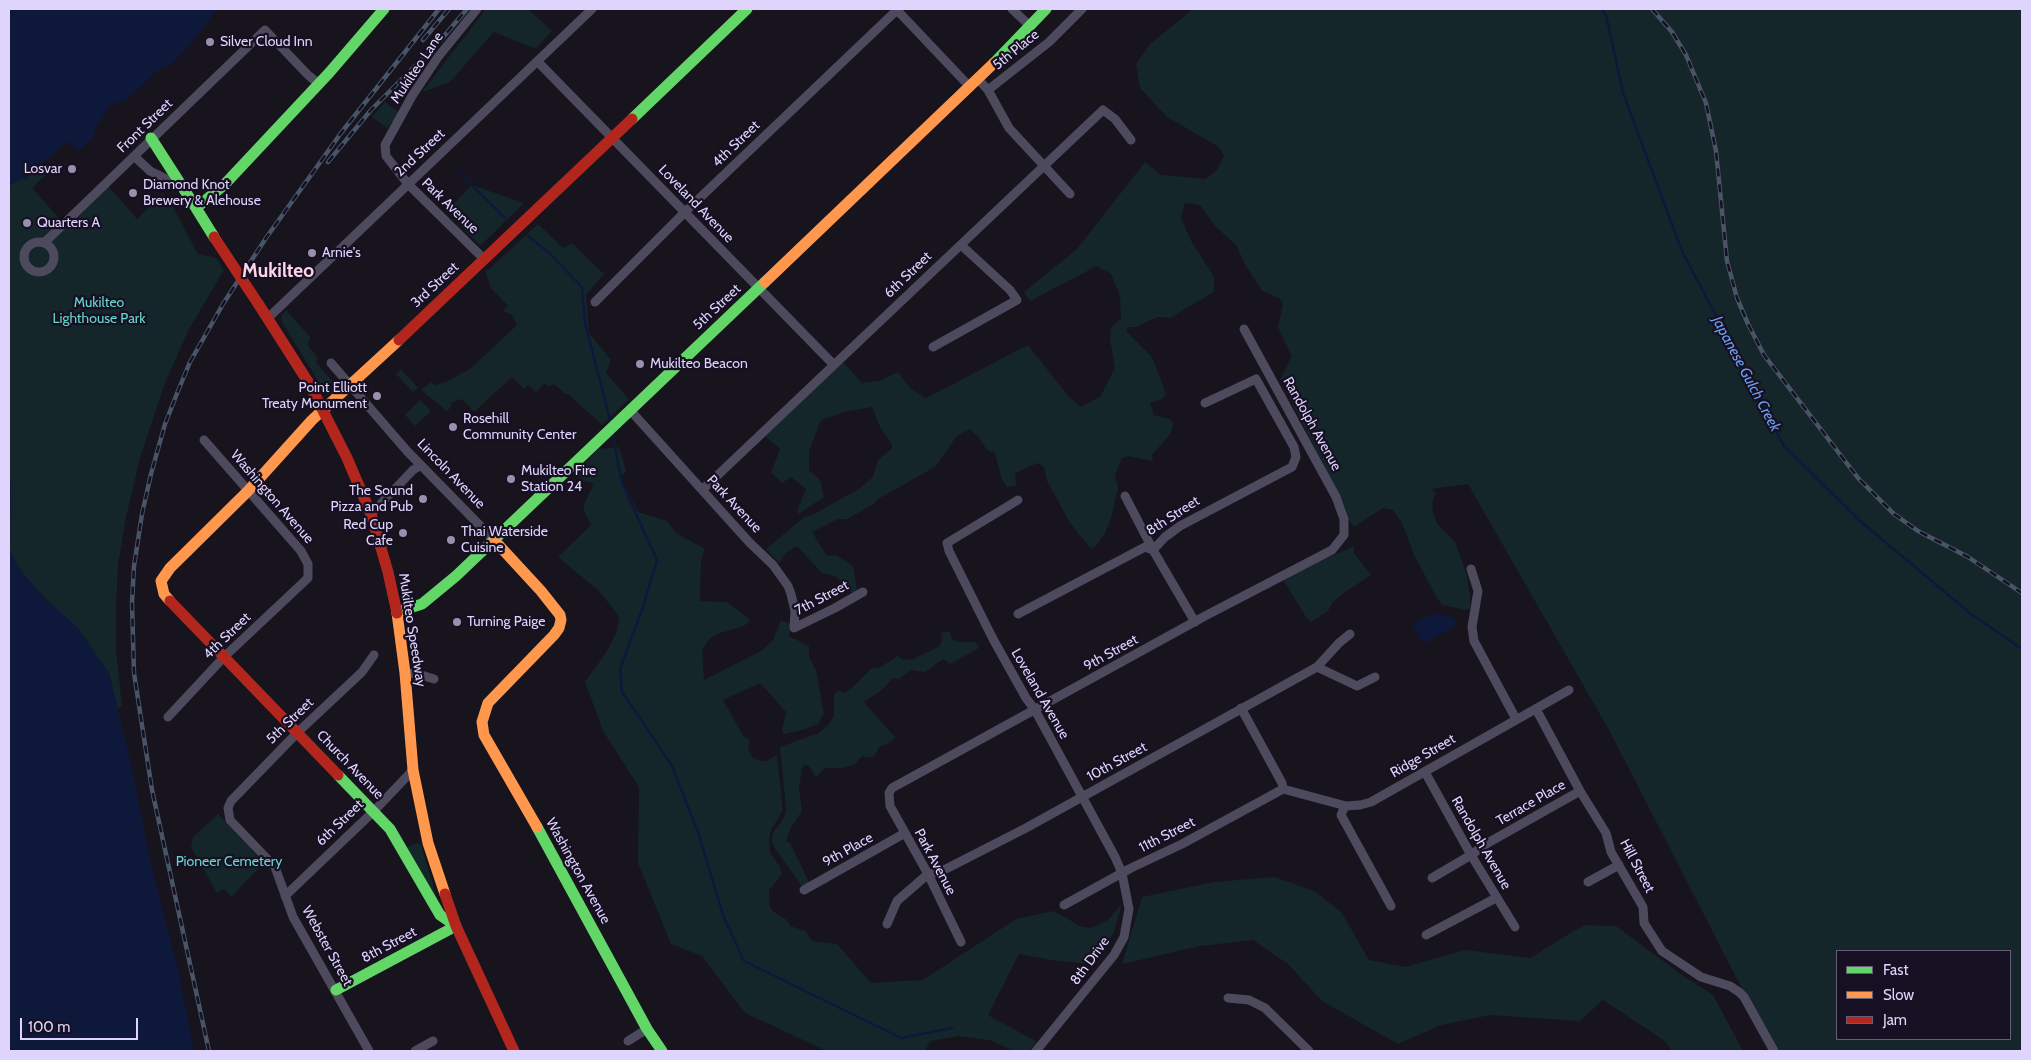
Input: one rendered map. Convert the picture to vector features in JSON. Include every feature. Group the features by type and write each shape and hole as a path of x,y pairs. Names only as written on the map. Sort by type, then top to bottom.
{"street":[{"path":"196,208 224,184 319,84 383,9"},
{"name":"Mukilteo Lane","path":"386,145 412,96 438,57 477,9"},
{"name":"2nd Street","path":"268,318 592,9"},
{"name":"3rd Street","path":"164,594 161,581 170,568 248,491 312,420 747,9"},
{"path":"897,9 974,83 988,90 1009,128 1070,194"},
{"name":"4th Street","path":"595,302 685,212 897,9"},
{"path":"1012,9 1030,26"},
{"name":"5th Street","path":"397,612 422,604 494,540 974,83 1046,9"},
{"name":"5th Place","path":"988,90 1049,42 1082,9"},
{"name":"Front Street","path":"44,243 265,30 319,84"},
{"name":"Loveland Avenue","path":"538,62 834,365"},
{"name":"6th Street","path":"702,490 1103,110 1115,119 1132,140"},
{"name":"Mukilteo Speedway","path":"152,138 214,237 297,362 324,410 371,514 388,572 397,612 406,673 413,770 428,842 456,926 514,1051"},
{"name":"Park Avenue","path":"386,145 386,156 408,184 484,259"},
{"path":"134,156 150,171 182,186"},
{"path":"933,347 1017,300 1010,290 961,245"},
{"name":"Randolph Avenue","path":"1244,329 1336,497 1344,519 1344,535"},
{"name":"Lincoln Avenue","path":"331,363 421,465 494,540 560,615 559,628 488,703"},
{"name":"Randolph Avenue","path":"1205,403 1256,379 1294,447 1296,457 1292,467"},
{"name":"Park Avenue","path":"630,410 750,542 774,565 788,586 795,612 794,628"},
{"name":"Washington Avenue","path":"204,440 301,551 308,564 308,578"},
{"path":"371,514 413,470 421,465"},
{"name":"8th Street","path":"1018,614 1145,547 1153,550 1165,537 1180,526 1292,467"},
{"path":"1126,496 1153,550 1195,622"},
{"name":"Loveland Avenue","path":"1018,500 947,543 949,551 993,639 1026,698 1035,710 1122,873"},
{"name":"9th Street","path":"888,793 899,783 1195,622 1332,550 1344,535"},
{"path":"1471,569 1478,591 1472,627 1474,641 1516,719"},
{"name":"4th Street","path":"168,717 224,657 308,578"},
{"name":"7th Street","path":"794,628 863,592"},
{"name":"Church Avenue","path":"164,594 390,829 440,915 456,926"},
{"name":"10th Street","path":"928,874 940,872 1026,828 1317,667 1350,634"},
{"name":"5th Street","path":"228,808 231,801 298,732 362,672 374,656"},
{"path":"1317,667 1357,686 1375,677"},
{"path":"406,673 418,674 434,679"},
{"name":"Ridge Street","path":"1283,789 1345,806 1371,802 1569,690"},
{"name":"Washington Avenue","path":"488,703 482,722 484,735 534,822 647,1029 662,1051"},
{"path":"1242,708 1283,789"},
{"name":"Hill Street","path":"1536,709 1580,791 1606,833 1611,852 1643,907 1644,923 1662,951 1701,977 1730,986 1739,992 1744,997 1774,1051"},
{"name":"6th Street","path":"285,896 374,811 413,770"},
{"name":"Randolph Avenue","path":"1425,772 1471,855 1515,927"},
{"name":"11th Street","path":"1064,905 1122,873 1177,847 1283,789"},
{"name":"Terrace Place","path":"1432,878 1486,844 1580,791"},
{"name":"Park Avenue","path":"888,793 890,806 928,874 961,942"},
{"path":"1345,806 1341,815 1391,906"},
{"name":"Webster Street","path":"228,808 230,820 275,867 293,917 369,1051"},
{"name":"9th Place","path":"804,890 905,833"},
{"path":"1588,882 1619,865"},
{"name":"8th Drive","path":"1036,1051 1103,970 1120,945 1126,928 1129,909 1122,873"},
{"path":"887,924 897,901 928,874"},
{"path":"1426,935 1496,898"},
{"name":"8th Street","path":"336,990 456,926"},
{"path":"1228,998 1249,1000 1265,1008 1309,1051"},
{"path":"628,1040 647,1029"},
{"path":"415,1051 432,1042"}],"green space":[{"path":"486,9 528,9 552,31 536,49 494,32 450,82 422,92"},
{"path":"1193,9 2022,9 2022,1051 1774,1051 1609,730 1468,484 1431,489 1436,493 1432,503 1433,513 1438,525 1455,542 1467,575 1470,609 1467,610 1442,605 1414,555 1402,523 1393,510 1383,508 1354,527 1348,519 1346,509 1280,379 1292,357 1278,327 1283,304 1279,298 1262,291 1246,266 1236,245 1216,227 1200,205 1185,203 1181,217 1190,239 1214,277 1214,292 1170,318 1158,317 1136,327 1129,327 1126,331 1152,357 1166,394 1162,399 1150,403 1154,415 1170,419 1173,423 1171,433 1152,455 1153,461 1128,456 1122,458 1115,475 1118,488 1111,518 1105,533 1096,546 1091,549 1070,523 1047,481 1044,467 1038,463 1015,473 1016,485 1007,487 1001,477 995,453 987,450 970,429 956,437 935,467 847,519 838,519 812,532 827,556 836,555 853,566 857,590 853,593 837,577 822,573 797,546 786,553 779,563 766,549 803,518 816,513 860,488 873,477 878,460 892,448 892,444 880,427 872,407 844,412 821,420 809,451 809,470 820,480 824,497 799,514 797,511 806,489 791,477 782,483 771,472 780,449 765,436 843,362 862,383 879,381 898,372 910,388 926,398 1028,345 1069,397 1081,407 1100,397 1115,368 1110,339 1111,328 1121,318 1120,296 1111,274 1097,266 1030,301 1024,292 1077,249 1145,162 1161,175 1205,179 1217,170 1224,156 1219,147 1167,117 1140,88 1136,64 1149,45"},
{"path":"385,102 400,113 387,128 372,117"},
{"name":"Mukilteo Lighthouse Park","path":"42,163 51,171 33,189 67,227 108,186 137,219 163,194 168,198 198,254 216,258 224,270 189,329 165,383 140,458 126,517 118,565 116,651 122,706 117,709 109,673 21,571 10,552 9,186 27,177"},
{"path":"472,185 524,203 480,246 447,211"},
{"path":"538,224 563,248 572,243 604,274 586,295 589,333 611,360 606,373 629,399 602,425 554,384 549,387 545,383 536,392 528,385 524,389 512,377 474,412 462,399 450,403 451,407 447,411 421,390 431,382 435,385 446,382 470,369 517,325 512,315 503,311 508,306 491,288 485,270 488,270"},
{"path":"286,310 310,337 308,343 318,358 316,362 332,381 339,384 339,387 331,395 325,392 282,322 281,316"},
{"path":"401,369 418,388 413,392 396,374"},
{"path":"420,400 431,411 415,426 405,415"},
{"path":"619,447 626,471 620,477 638,512 667,521 676,533 705,549 701,560 700,601 727,602 750,620 744,626 720,633 709,639 702,651 704,680 761,651 773,640 781,620 791,624 789,636 809,646 809,657 816,670 824,714 818,724 784,734 782,731 786,712 760,683 723,700 744,737 750,740 748,748 753,758 766,761 777,755 783,810 771,830 769,838 770,853 780,867 782,874 769,890 770,907 774,912 787,920 790,926 805,931 812,941 837,944 871,983 923,980 1016,919 1054,911 1080,926 1091,928 1108,920 1122,904 1113,934 1091,964 1051,960 1019,954 988,1015 1037,1042 1029,1051 1014,1051 989,1040 959,1036 930,1041 925,1051 827,1051 745,1013 702,956 671,944 638,863 639,787 603,731 585,682 606,653 617,631 619,616 599,591 558,557 591,525 584,511 584,504 594,484 582,480 576,473 598,449"},
{"path":"1354,546 1354,553 1371,575 1345,592 1332,603 1328,611 1311,622 1284,581 1285,577"},
{"path":"950,631 952,640 976,642 979,648 950,664 943,659 925,672 911,670 899,679 893,678 883,689 864,702 895,737 894,739 886,745 880,746 875,755 870,758 862,756 855,764 843,768 824,768 816,778 809,766 805,765 802,768 799,789 802,811 791,827 786,841 790,843 810,884 803,888 774,847 772,840 773,833 784,818 786,810 780,747 819,733 834,716 834,694 839,691 844,693 853,687 872,668 878,668 894,659 897,655 903,660 913,659 938,647 942,642 941,633"},
{"name":"Pioneer Cemetery","path":"218,814 264,863 231,897 224,889 217,893 191,847 193,837"},
{"path":"418,843 421,845 439,905 405,848"},
{"path":"1275,877 1316,892 1342,913 1369,960 1406,967 1465,950 1530,958 1584,925 1616,926 1682,975 1713,995 1743,1051 1672,1051 1665,1041 1603,1000 1580,1021 1490,1015 1441,1025 1398,1044 1322,1001 1288,964 1253,940 1200,946 1122,964 1142,897 1214,882"}],"water":[{"path":"9,9 218,9 187,48 166,69 163,66 115,108 94,131 97,134 79,151 68,141 27,177 27,180 21,178 9,186"},
{"path":"9,465 11,487 10,552 21,571 47,600 78,628 109,673 130,759 151,864 179,974 194,1051 9,1051"},
{"path":"1436,614 1453,617 1456,623 1452,628 1427,642 1422,642 1413,625 1423,618"}],"pier":[{"path":"125,101 126,103 116,109 97,134 94,131 111,104"}],"waterway":[{"name":"Japanese Gulch Creek","path":"1601,9 1606,15 1623,93 1682,251 1784,446 1859,520 1971,614 2022,649"},
{"path":"459,173 505,218"},
{"path":"528,236 548,252 582,287 585,323 611,424"},
{"path":"612,432 622,483 657,560 643,607 620,669 622,692 671,764 698,832 723,915 744,961 901,1038 952,1028"}],"railway":[{"path":"209,1051 152,790 134,673 132,603 134,566 142,514 165,424 190,362 223,304 266,238 341,133 439,9"},
{"path":"423,40 449,9"},
{"path":"328,162 371,110 439,42 467,9"},
{"path":"1652,9 1672,32 1686,55 1706,103 1716,151 1727,261 1737,298 1764,355 1858,478 1894,514 1918,531 1968,557 2022,593"}],"traffic: fast":[{"path":"214,237 196,208 224,185 329,73 384,9"},
{"path":"632,119 747,9"},
{"path":"994,63 1046,9"},
{"path":"151,138 196,208"},
{"path":"397,612 422,604 456,576 765,282"},
{"path":"336,990 456,926 440,915 390,829 338,775"},
{"path":"537,827 647,1029 662,1051"}],"traffic: slow":[{"path":"765,282 994,63"},
{"path":"170,601 164,594 161,581 170,568 248,491 312,420 399,340"},
{"path":"494,540 541,591 560,615 561,620 559,628 554,635 488,703 482,722 484,735 537,827"},
{"path":"397,613 405,673 413,770 428,843 445,894"}],"traffic: jam":[{"path":"399,340 632,119"},
{"path":"214,237 259,305"},
{"path":"259,305 310,385 347,458 371,514 388,572 397,613"},
{"path":"170,601 338,775"},
{"path":"445,894 456,926 514,1051"}],"place":[{"name":"Silver Cloud Inn","path":"210,42"},
{"name":"Losvar","path":"72,169"},
{"name":"Diamond Knot Brewery & Alehouse","path":"133,193"},
{"name":"Quarters A","path":"27,223"},
{"name":"Arnie's","path":"312,253"},
{"name":"Mukilteo Beacon","path":"640,364"},
{"name":"Point Elliott Treaty Monument","path":"377,396"},
{"name":"Rosehill Community Center","path":"453,427"},
{"name":"Mukilteo Fire Station 24","path":"511,479"},
{"name":"The Sound Pizza and Pub","path":"423,499"},
{"name":"Red Cup Cafe","path":"403,533"},
{"name":"Thai Waterside Cuisine","path":"451,540"},
{"name":"Turning Paige","path":"457,622"}],"district":[{"name":"Mukilteo","path":"278,271"}]}
